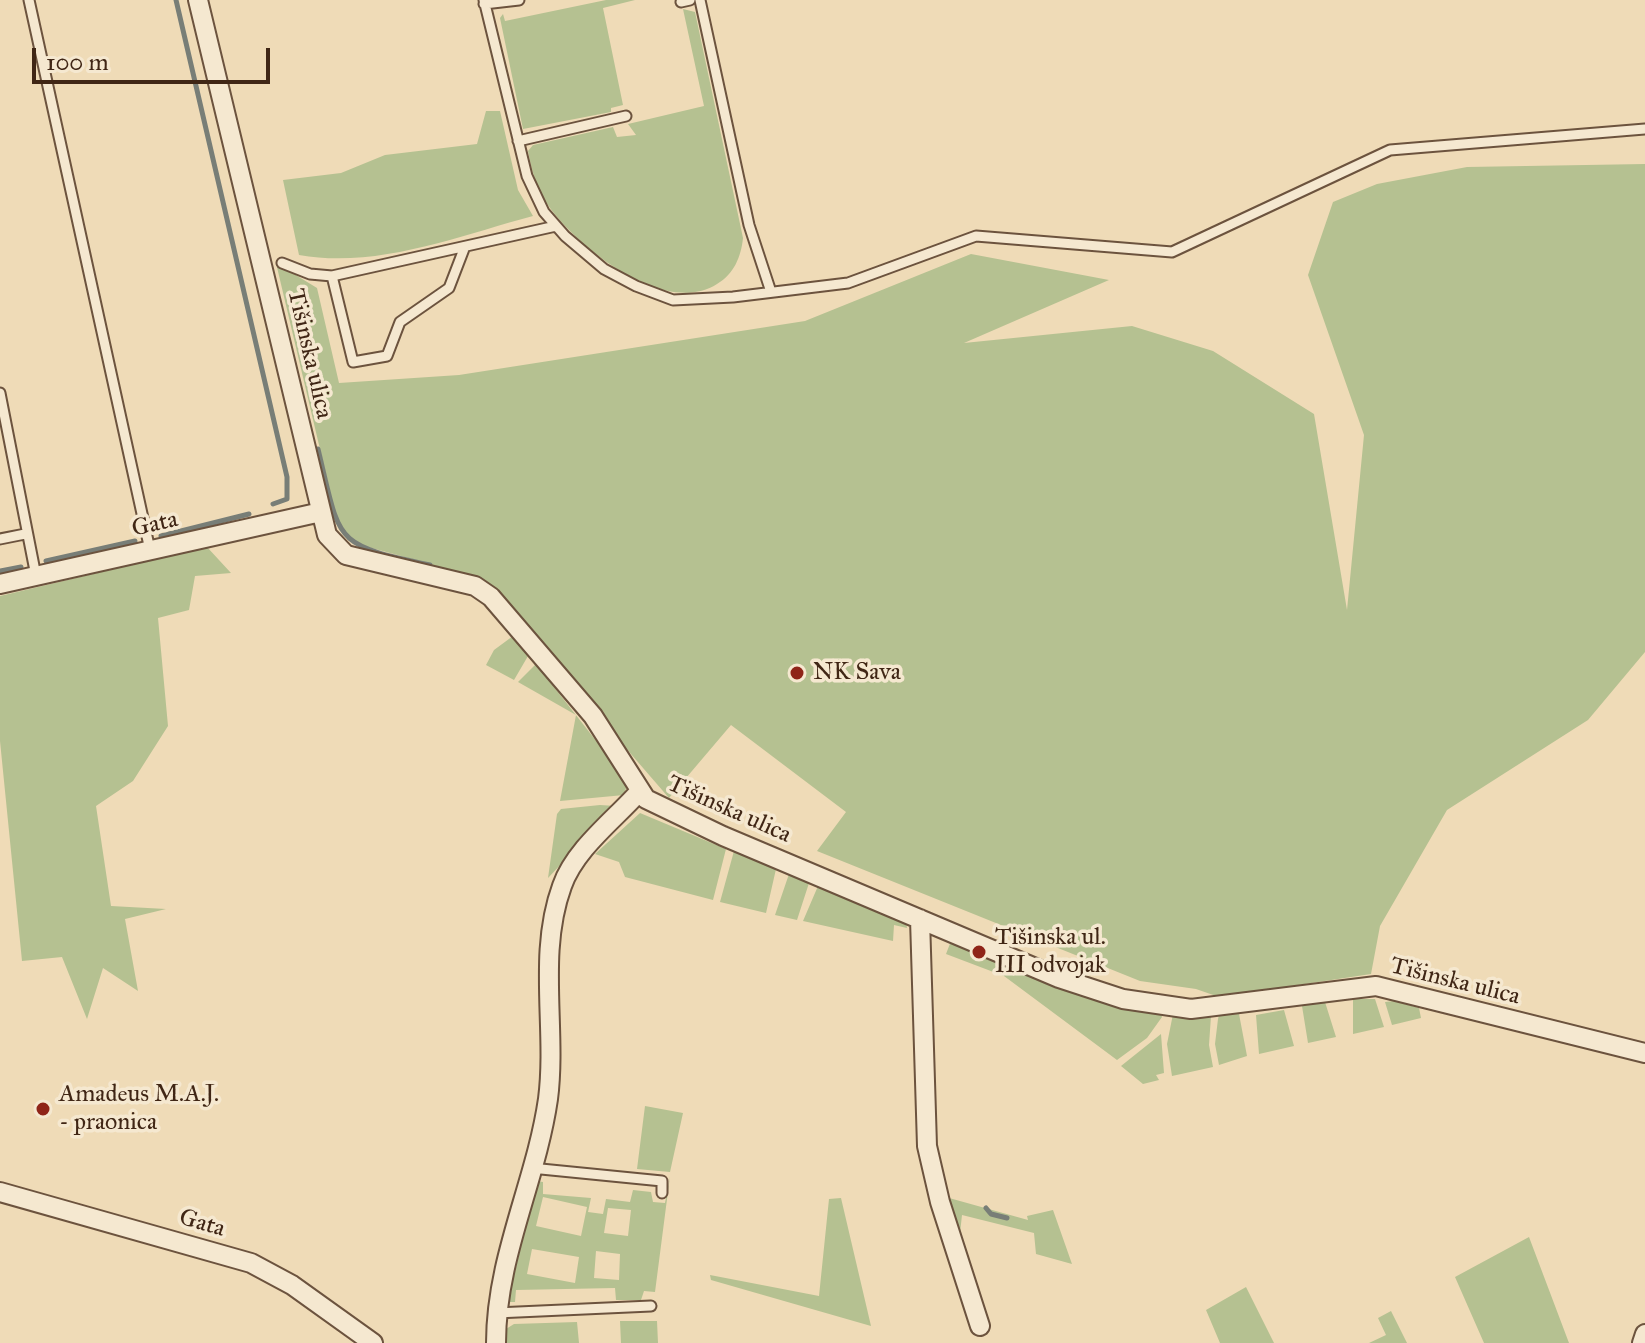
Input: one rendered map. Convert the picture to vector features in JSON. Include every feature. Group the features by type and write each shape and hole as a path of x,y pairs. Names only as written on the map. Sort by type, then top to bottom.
{"street":[{"name":"Tišinska ulica","path":"198,0 327,535 346,555 475,586 491,597 593,716 639,792 653,803 723,836 1059,978 1123,999 1191,1009 1376,986 1645,1053"},
{"name":"Gata","path":"0,584 321,512"},
{"path":"496,1343 496,1313 505,1256 547,1099 551,1064 549,973 562,885 581,854 639,792"},
{"path":"920,919 927,1146 940,1202 980,1326"},
{"name":"Gata","path":"0,1192 251,1263 284,1280 373,1343"},
{"path":"1642,1343 1645,1334"}],"lane":[{"path":"29,0 150,550"},
{"path":"519,0 484,2 527,176 544,212 604,269 673,300 848,283 976,236 1172,252 1390,150 1645,129"},
{"path":"700,0 749,225 771,292"},
{"path":"518,141 626,116"},
{"path":"282,263 310,274 332,276 464,249 556,226"},
{"path":"332,276 353,362 387,356 400,322 449,288 464,249"},
{"path":"0,393 25,510 25,534 36,576"},
{"path":"0,539 25,534"},
{"path":"530,1168 662,1181 662,1193"},
{"path":"496,1313 651,1306"}],"green space":[{"path":"606,0 635,0 603,8 623,105 611,108 611,112 523,129 500,18 503,14 505,21"},
{"path":"683,9 695,12 743,238 738,258 728,275 717,284 696,292 673,292 649,285 625,274 581,242 545,202 528,151 533,145 613,127 617,137 636,135 628,124 704,106"},
{"path":"486,111 500,111 518,190 533,216 388,254 358,258 299,255 283,180 341,173 385,155 477,144"},
{"path":"1645,164 1645,652 1588,720 1447,810 1380,926 1371,974 1219,997 1196,989 1140,981 817,851 846,812 731,725 669,798 490,591 431,564 353,543 337,520 276,263 317,288 339,383 459,375 805,321 971,254 1109,280 964,343 1132,326 1213,351 1314,414 1347,610 1364,435 1308,275 1333,202 1377,184 1467,167"},
{"path":"207,547 231,573 195,576 189,610 158,618 168,726 133,781 96,806 111,906 166,909 125,919 138,991 103,968 87,1019 62,957 22,961 0,741 0,596"},
{"path":"513,636 528,656 514,680 486,665 494,650"},
{"path":"536,664 576,715 518,682"},
{"path":"576,715 622,774 627,785 624,795 560,801"},
{"path":"616,806 548,878 557,814 561,809"},
{"path":"640,813 726,849 713,900 625,877 619,862 595,854"},
{"path":"734,851 776,869 766,913 720,902"},
{"path":"789,874 809,883 797,920 775,915"},
{"path":"818,886 906,922 907,928 894,925 893,941 803,921"},
{"path":"951,941 1161,1014 1162,1017 1147,1038 1117,1060 1004,976 946,954"},
{"path":"1353,999 1375,999 1384,1027 1353,1034"},
{"path":"1394,1001 1419,1008 1421,1018 1392,1025 1385,1002"},
{"path":"1325,1002 1336,1037 1308,1043 1302,1006"},
{"path":"1284,1010 1294,1046 1259,1054 1256,1015"},
{"path":"1173,1014 1211,1016 1209,1045 1213,1067 1172,1076 1167,1044"},
{"path":"1239,1014 1247,1056 1219,1065 1215,1044 1219,1015"},
{"path":"1161,1034 1164,1073 1156,1075 1159,1080 1143,1084 1121,1066"},
{"path":"645,1106 683,1113 670,1172 637,1169"},
{"path":"670,1176 655,1292 644,1291 641,1300 616,1300 615,1288 516,1290 515,1302 508,1302 536,1181 543,1182 543,1194 591,1198 588,1212 603,1214 606,1199 630,1202 633,1190 651,1192 653,1202 665,1203","holes":["543,1197 587,1207 581,1236 536,1226","608,1208 631,1210 628,1236 604,1233","532,1249 579,1257 575,1283 527,1274","596,1251 620,1254 619,1280 594,1278"]},
{"path":"942,1196 1028,1220 1027,1216 1053,1210 1072,1264 1036,1254 1034,1233 962,1215 960,1233 952,1231"},
{"path":"841,1198 871,1326 711,1280 710,1275 819,1296 829,1199"},
{"path":"1529,1237 1569,1343 1484,1343 1455,1277"},
{"path":"1246,1287 1274,1343 1220,1343 1206,1310"},
{"path":"1391,1311 1407,1343 1369,1343 1386,1335 1378,1318"},
{"path":"620,1321 657,1321 658,1343 621,1343"},
{"path":"577,1322 579,1343 507,1343 506,1329 514,1324"}],"waterway":[{"path":"176,0 287,477 287,499 273,504"},
{"path":"318,449 331,504 346,535 374,551 430,565"},
{"path":"161,536 249,514"},
{"path":"46,561 135,541"},
{"path":"0,571 21,567"},
{"path":"986,1208 991,1214 1007,1218"}],"place":[{"name":"NK Sava","path":"797,673"},
{"name":"Tišinska ul. III odvojak","path":"979,952"},
{"name":"Amadeus M.A.J. - praonica","path":"43,1109"}]}
